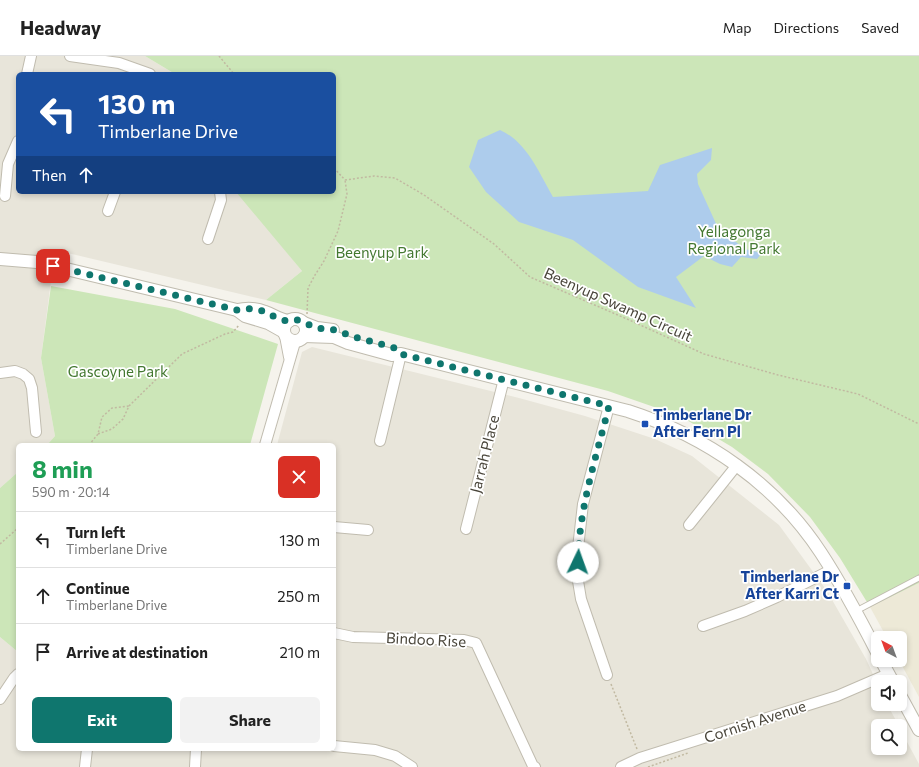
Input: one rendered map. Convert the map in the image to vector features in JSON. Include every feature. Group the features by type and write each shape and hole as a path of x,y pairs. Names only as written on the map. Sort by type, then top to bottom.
{"street":[{"path":"27,72 31,56"},
{"path":"70,56 119,63 144,72"},
{"path":"5,196 8,164 16,146"},
{"path":"108,211 114,194"},
{"path":"208,239 220,200 220,194"},
{"path":"0,259 37,262 239,315 246,308 262,311 281,320 291,333 334,337 348,343 392,355 401,354 504,379 609,406 652,419 702,442 737,465 790,513 817,547 856,611 871,640"},
{"path":"266,443 289,359 291,333 295,319 306,319 317,328 336,330 351,336 395,348 401,354"},
{"path":"380,441 401,354"},
{"path":"0,373 15,372 23,374 29,379 32,388 36,432"},
{"name":"Jarrah Place","path":"466,530 504,379"},
{"path":"607,675 581,599 577,575 578,548 583,504 609,406"},
{"path":"689,525 737,465"},
{"path":"336,527 368,530"},
{"path":"703,626 777,598 831,570"},
{"name":"Bindoo Rise","path":"336,633 353,637 464,640 476,643 533,766 535,767"},
{"path":"0,699 16,676"},
{"name":"Cornish Avenue","path":"621,767 640,758 871,685"},
{"path":"907,708 919,730"},
{"path":"336,746 375,750 395,756 412,767"},
{"path":"86,767 87,751"},
{"path":"195,767 196,751"}],"lane":[{"path":"856,611 919,578"}],"path":[{"path":"219,56 232,72"},
{"path":"306,319 308,288 324,261 338,231 346,194 346,180 336,170"},
{"name":"Beenyup Swamp Circuit","path":"346,180 374,176 395,178 424,195 494,244 530,277 704,354 778,375 858,394 919,424"},
{"path":"98,434 112,429 123,419 130,406 182,354 225,334 233,332 239,315"},
{"path":"91,443 98,434 102,417 112,408 130,406"},
{"path":"0,544 16,530"},
{"path":"607,675 640,758"}],"shaded area":[{"path":"0,56 145,56 172,72 16,72 16,194 240,194 302,271 266,300 55,250 41,358 55,436 49,443 16,443 16,474 0,488"},
{"path":"312,347 519,398 585,416 655,439 692,456 779,525 827,591 866,659 873,675 871,675 871,711 891,711 895,719 871,719 871,755 907,755 907,742 919,764 919,767 0,767 0,637 16,650 16,751 336,751 336,443 278,443 302,352"},
{"path":"919,583 919,697 903,667 907,667 907,631 883,631 870,607"}],"green space":[{"name":"Yellagonga Regional Park","path":"145,56 919,56 919,583 870,607 840,558 810,517 768,474 732,447 680,416 608,391 266,300 302,271 238,194 336,194 336,72 172,72"},
{"name":"Gascoyne Park","path":"51,286 175,309 278,344 251,443 49,443 55,436 41,358"},
{"path":"16,474 16,650 0,637 0,488"}],"water":[{"path":"500,130 518,142 525,150 553,197 648,191 660,165 712,148 711,160 697,174 698,184 718,228 745,249 762,253 757,259 741,257 732,267 720,264 704,256 676,277 696,308 638,287 573,240 519,222 486,192 469,167 478,140"}],"place":[{"name":"Timberlane Dr After Fern Pl","path":"645,424"},
{"name":"Timberlane Dr After Karri Ct","path":"847,586"}],"route":[{"path":"53,266 237,310 246,308 266,312 283,320 289,321 295,319 317,328 336,330 351,336 395,348 401,354 609,406 583,504 578,548 578,562"}],"park label":[{"name":"Beenyup Park","path":"382,253"}]}
